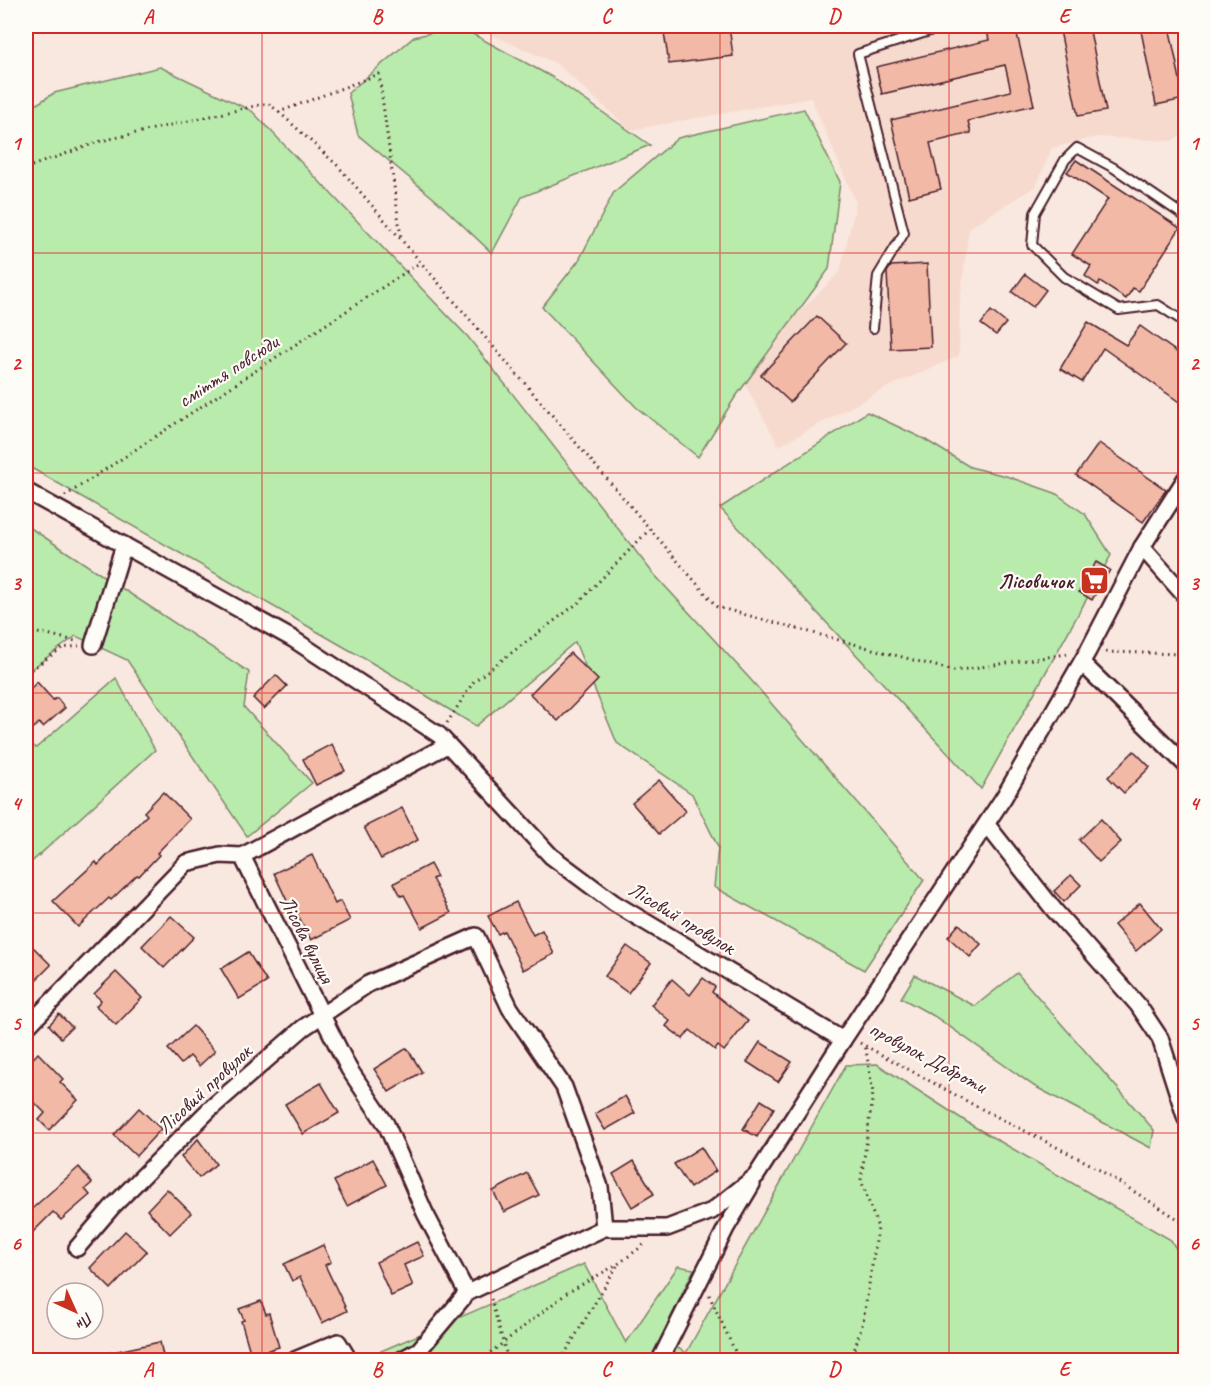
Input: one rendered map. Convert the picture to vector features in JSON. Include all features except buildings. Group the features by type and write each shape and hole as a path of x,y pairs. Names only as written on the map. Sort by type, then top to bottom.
{"street":[{"name":"провулок Доброти","path":"843,1040 987,825 1085,657 1142,547 1185,478"},
{"name":"Лісовий провулок","path":"26,491 293,639 443,740 551,856 614,903 843,1040"},
{"path":"93,645 124,545"},
{"path":"1142,547 1185,597"},
{"path":"1085,657 1185,765"},
{"path":"26,1028 186,863 220,855 242,856 443,740"},
{"path":"987,825 1055,912 1138,1005 1160,1038 1185,1119"},
{"name":"Лісова вулиця","path":"242,856 349,1068 386,1124 425,1213 467,1293"},
{"name":"Лісовий провулок","path":"77,1248 112,1208 210,1109 303,1028 368,984 476,936 510,1008 564,1087 600,1187 604,1228"},
{"path":"660,1360 726,1228 756,1176 843,1040"},
{"path":"401,1360 419,1350 467,1293 604,1228 667,1228 712,1211 756,1176"},
{"path":"295,1360 338,1342 349,1360"}],"lane":[{"path":"873,328 878,276 904,233 858,54 945,26"},
{"path":"1185,217 1114,168 1077,148 1065,160 1035,213 1032,245 1064,277 1119,310 1158,305 1185,323"}],"path":[{"path":"279,112 379,74 401,239"},
{"path":"26,168 101,141 268,103 338,166 717,607 954,671 1085,657 1185,654"},
{"name":"сміття повсюди","path":"51,505 421,262"},
{"path":"443,740 474,681 578,603 650,529"},
{"path":"26,632 48,634 93,645"},
{"path":"26,673 62,648 93,645"},
{"name":"провулок Доброти","path":"843,1040 865,1044 972,1104 1090,1164 1185,1224"},
{"path":"851,1360 863,1322 878,1228 861,1180 873,1093 865,1044"},
{"path":"481,1360 567,1293 618,1264 667,1228"},
{"path":"561,1360 618,1264"},
{"path":"701,1277 740,1360"},
{"path":"488,1283 508,1360"}],"shaded area":[{"path":"393,26 433,26 395,33"},
{"path":"472,26 1185,26 1185,134 1171,141 1097,137 1052,148 1036,186 969,228 960,302 959,356 886,388 779,446 738,372 840,272 856,203 811,98 630,130 557,64"}],"green space":[{"path":"458,26 550,76 650,145 522,197 492,253 437,201 358,135 348,93 414,37"},
{"path":"160,67 252,111 468,337 652,572 751,680 924,880 864,970 714,887 718,847 692,794 617,743 575,642 476,726 386,671 26,465 26,111 54,93"},
{"path":"804,109 840,182 829,269 734,399 698,457 636,407 542,307 579,260 614,192 678,138"},
{"path":"867,412 924,439 970,467 1006,476 1055,493 1085,514 1111,555 981,789 720,508"},
{"path":"26,525 249,672 244,707 312,783 247,836 127,660 76,636 26,673"},
{"path":"116,678 155,750 26,867 26,739 36,748"},
{"path":"1017,973 1154,1130 1151,1148 1034,1086 934,1016 901,998 915,975 975,1006"},
{"path":"877,1064 973,1126 1171,1240 1185,1264 1185,1360 360,1360 584,1264 626,1343 678,1266 694,1269 661,1338 686,1353 846,1065"}],"place":[{"name":"Лісовичок","path":"1094,581"}]}
